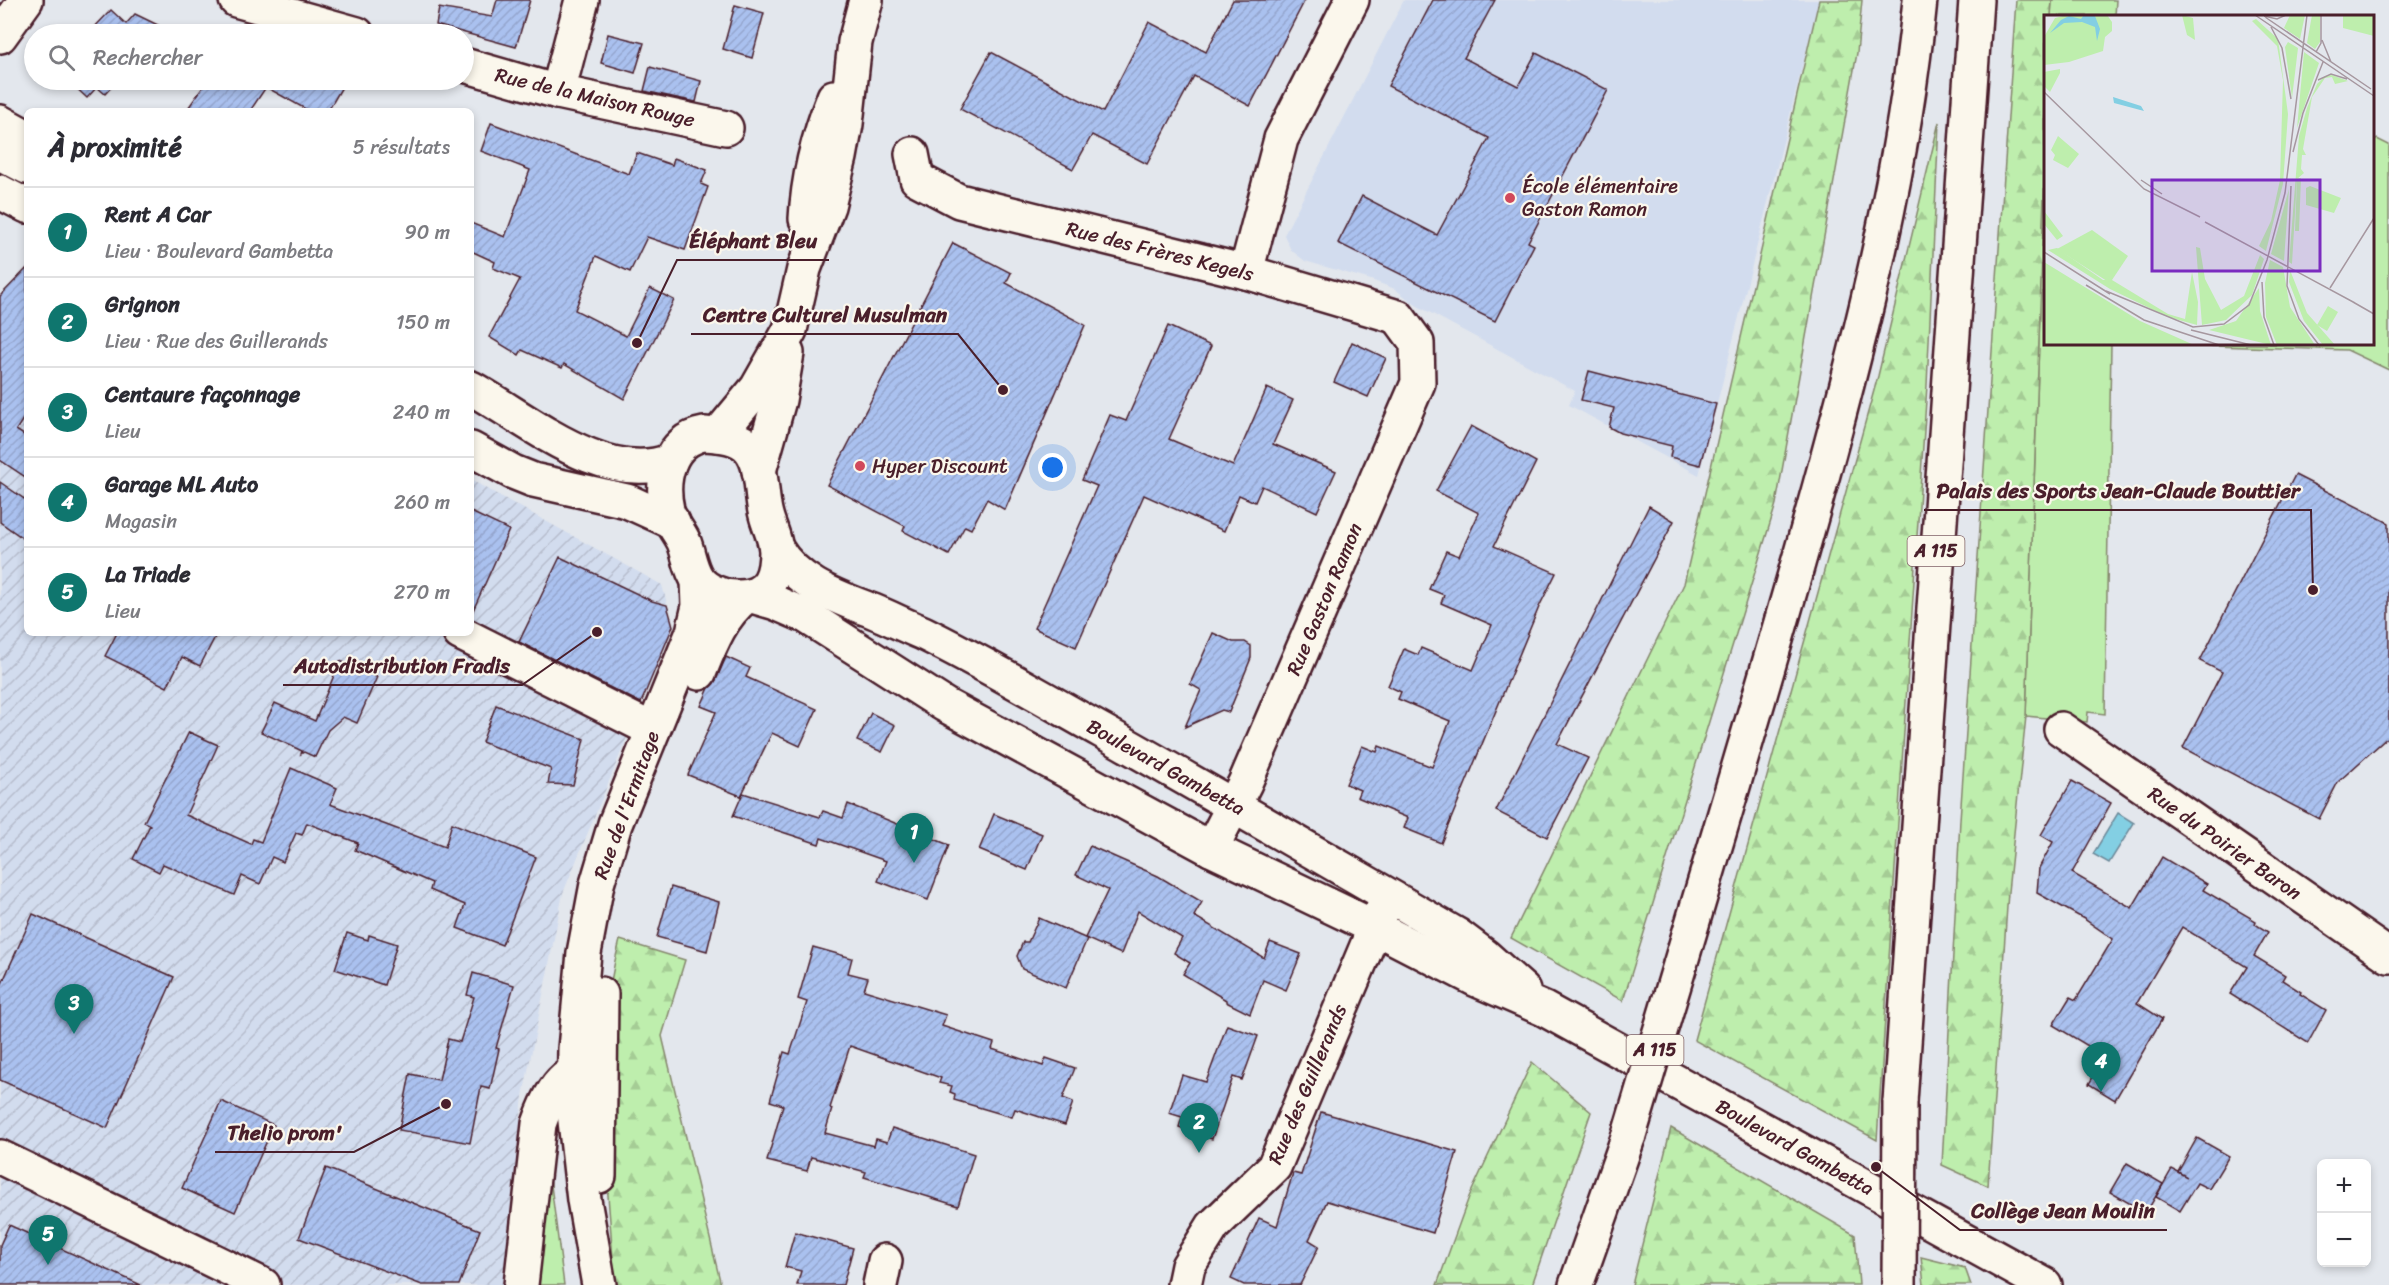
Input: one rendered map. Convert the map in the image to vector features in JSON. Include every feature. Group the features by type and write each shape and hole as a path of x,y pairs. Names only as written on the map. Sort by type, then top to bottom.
{"main road":[{"path":"0,36 26,0"},
{"path":"236,0 321,24"},
{"path":"558,92 582,0"},
{"path":"759,471 779,400 790,330 804,269 807,201 816,152 825,119 855,42 866,0"},
{"path":"1246,272 1281,139 1352,0"},
{"name":"A 115","path":"1598,1285 1629,1135 1795,575 1853,367 1895,176 1920,0"},
{"name":"A 115","path":"1899,1285 1900,1102 1926,696 1976,0"},
{"name":"Rue de la Maison Rouge","path":"474,68 558,92 726,128"},
{"path":"9,135 24,162"},
{"name":"Rue des Frères Kegels","path":"912,154 917,179 959,201 1246,272 1398,317 1417,343"},
{"path":"0,192 24,204"},
{"path":"718,435 757,388 790,330"},
{"name":"Rue Gaston Ramon","path":"1210,849 1234,806 1418,383 1417,343"},
{"path":"474,390 562,444 599,460 647,465 670,461"},
{"path":"718,435 742,442 750,450 759,471 766,515 776,549 771,580 765,589 749,596 723,594 711,590 698,580 692,571 684,542 668,511 665,474 670,461 685,441 693,436 718,435"},
{"path":"474,451 533,480 627,501 672,522"},
{"name":"Boulevard Gambetta","path":"776,549 782,558 811,584 841,600 924,634 996,672 1234,806 1466,942 1544,1009"},
{"name":"Rue de l'Ermitage","path":"599,1285 586,1071 584,953 597,884 615,824 693,632 699,606 698,580"},
{"name":"Boulevard Gambetta","path":"749,596 776,603 806,616 945,705 1210,849 1374,927 1475,979 1544,1009 2045,1285"},
{"name":"Rue de l'Ermitage","path":"586,1071 610,925 625,863 656,774 716,633 734,605 749,596"},
{"path":"466,636 653,730"},
{"name":"Rue du Poirier Baron","path":"2061,729 2389,956"},
{"name":"Rue des Guillerands","path":"1184,1285 1188,1266 1213,1226 1274,1167 1388,896"},
{"path":"521,1285 539,1124 546,1105 565,1078 586,1071"},
{"path":"1576,1285 1629,1135"},
{"path":"0,1157 263,1285"}],"shaded area":[{"path":"1404,0 1819,0 1699,475 1569,405 1575,391 1416,305 1395,289 1305,261 1291,250 1284,235"},
{"path":"24,271 24,636 474,636 474,482 662,585 673,626 563,893 523,1096 502,1285 0,1285 0,296"}],"green space":[{"path":"1819,0 1862,0 1857,53 1776,504 1623,1001 1511,938 1684,584"},
{"path":"2016,0 2052,0 2051,15 2044,15 2044,196 2026,716 2008,892 1988,1186 1942,1165 1960,820"},
{"path":"2052,0 2116,0 2115,15 2051,15"},
{"path":"1939,122 1927,385 1877,1140 1694,1040 1878,376"},
{"path":"2374,138 2389,145 2389,370 2347,350 2181,345 2374,345"},
{"path":"2044,196 2044,345 2111,345 2105,714 2088,712 2087,722 2026,716"},
{"path":"620,940 685,960 662,1036 721,1285 615,1285 605,1155 603,1068 605,1025"},
{"path":"1532,1062 1591,1112 1532,1285 1437,1285 1469,1197"},
{"path":"1671,1128 1855,1235 1859,1285 1632,1285"},
{"path":"548,1162 564,1285 539,1285"},
{"path":"1921,1257 1965,1268 1971,1285 1924,1285"}],"water":[{"path":"2118,813 2134,823 2109,863 2093,854"}],"building":[{"path":"497,0 530,0 516,47 474,35 474,24 436,24 439,8 492,17"},
{"path":"1233,0 1305,0 1250,106 1194,76 1147,164 1092,135 1073,169 960,109 991,52 1103,112 1149,22 1206,52"},
{"path":"1433,0 1495,0 1464,58 1518,86 1536,53 1608,90 1528,242 1534,245 1495,321 1338,243 1362,196 1437,235 1489,138 1388,86"},
{"path":"735,5 764,13 752,58 723,49"},
{"path":"111,10 126,24 98,24"},
{"path":"135,14 156,24 126,24"},
{"path":"608,34 644,43 635,73 601,63"},
{"path":"650,67 701,81 696,102 644,91"},
{"path":"78,90 94,90 87,98"},
{"path":"201,90 264,90 252,108 188,108"},
{"path":"271,90 340,90 330,108 304,108"},
{"path":"491,123 629,174 637,153 672,165 674,158 707,170 701,184 708,187 685,250 647,237 630,272 596,256 575,310 626,336 650,288 674,300 624,399 564,364 562,368 522,350 519,355 489,337 520,279 493,268 495,262 474,252 474,224 505,237 530,170 481,151"},
{"path":"953,243 1011,273 1006,283 1085,325 1005,510 987,499 971,529 965,526 949,555 903,531 905,526 827,485"},
{"path":"24,271 24,418 16,430 24,435 24,476 0,460 0,296"},
{"path":"1168,326 1211,346 1169,439 1233,466 1267,388 1293,400 1273,444 1336,471 1317,512 1262,486 1255,502 1239,495 1224,531 1144,495 1076,647 1034,628 1097,486 1082,480 1110,415 1126,421"},
{"path":"1352,342 1386,358 1368,397 1334,382"},
{"path":"1589,371 1716,404 1700,465 1670,457 1672,446 1620,433 1609,427 1614,408 1581,400"},
{"path":"1471,426 1536,462 1494,546 1556,573 1539,607 1441,843 1404,828 1408,818 1357,797 1360,790 1346,784 1362,746 1377,752 1379,746 1432,767 1450,721 1398,699 1401,692 1388,686 1404,649 1418,655 1421,648 1473,670 1492,625 1441,603 1444,595 1429,589 1446,551 1459,556 1479,513 1436,491"},
{"path":"2295,475 2389,523 2389,736 2338,782 2319,819 2183,748 2222,672 2200,661"},
{"path":"0,482 24,499 24,539 0,522"},
{"path":"1649,506 1674,521 1557,744 1588,758 1547,837 1496,811"},
{"path":"474,513 509,530 474,608"},
{"path":"560,557 652,601 667,605 673,626 641,703 519,642"},
{"path":"1213,633 1233,642 1245,642 1251,646 1251,658 1229,712 1222,710 1185,727 1201,690 1190,684"},
{"path":"115,636 215,636 200,666 182,657 167,687 105,656"},
{"path":"726,657 750,668 746,677 817,709 800,746 772,733 741,796 688,775 716,712 701,706"},
{"path":"340,661 377,677 357,723 343,717 328,730 315,757 304,752 301,754 302,751 261,732 275,703 315,721"},
{"path":"496,705 584,739 573,785 548,784 551,769 482,742"},
{"path":"871,713 895,725 882,752 857,741"},
{"path":"189,732 218,745 186,815 251,844 253,839 261,842 291,768 337,788 330,804 445,847 452,823 536,857 502,945 457,928 465,905 430,890 432,883 355,850 358,843 307,823 302,835 296,833 283,862 272,857 260,884 242,876 234,895 163,864 159,872 133,859 150,825 144,822"},
{"path":"2072,781 2111,803 2072,873 2132,908 2162,857 2207,884 2203,890 2256,921 2255,924 2268,932 2254,956 2285,975 2282,980 2326,1010 2308,1043 2230,994 2247,967 2182,927 2137,1003 2162,1019 2115,1100 2089,1084 2105,1056 2053,1025 2070,997 2076,1000 2113,939 2084,919 2037,893 2039,868 2053,842 2041,835"},
{"path":"743,793 820,817 823,811 843,818 848,804 949,845 928,900 878,881 886,861 821,838 819,844 733,816"},
{"path":"994,814 1042,834 1027,870 979,850"},
{"path":"1090,846 1158,876 1202,902 1194,916 1264,958 1270,942 1301,954 1286,990 1263,980 1250,1014 1226,1002 1183,974 1190,963 1174,953 1182,938 1138,911 1121,954 1085,938 1108,890 1076,875"},
{"path":"671,887 719,902 707,951 657,937"},
{"path":"33,914 174,977 107,1128 0,1080 0,988"},
{"path":"1039,918 1087,939 1066,988 1022,969 1017,956 1023,942 1028,942"},
{"path":"347,933 368,940 369,935 397,944 384,985 335,969"},
{"path":"813,947 852,958 848,973 868,978 864,990 946,1015 942,1026 994,1043 992,1049 1043,1066 1046,1058 1075,1068 1063,1098 1073,1102 1065,1125 1015,1109 1012,1117 954,1100 955,1094 950,1092 952,1086 939,1083 941,1078 850,1046 830,1108 832,1109 825,1133 874,1146 876,1139 887,1142 892,1128 974,1154 958,1206 864,1177 866,1172 811,1157 807,1171 767,1161 783,1105 770,1101 784,1052 790,1054 807,1002 798,999"},
{"path":"473,973 514,985 496,1048 499,1049 490,1089 481,1087 470,1143 399,1130 410,1074 439,1080 448,1039 460,1042 474,997 467,995"},
{"path":"1227,1025 1258,1036 1242,1080 1233,1077 1212,1139 1179,1127 1182,1117 1169,1113 1182,1075 1206,1082"},
{"path":"221,1101 274,1125 235,1212 182,1188"},
{"path":"1321,1112 1457,1152 1433,1233 1327,1201 1309,1240 1319,1246 1300,1285 1244,1285 1231,1279 1259,1218 1277,1226 1293,1173 1301,1175"},
{"path":"2197,1138 2229,1156 2209,1189 2197,1183 2180,1211 2156,1197 2172,1169 2187,1177 2178,1172"},
{"path":"2127,1163 2163,1184 2146,1213 2110,1192"},
{"path":"326,1168 480,1230 459,1285 422,1285 299,1238"},
{"path":"9,1225 141,1285 0,1285 0,1245"},
{"path":"795,1232 853,1248 843,1285 797,1285 801,1271 785,1267"}],"place":[{"name":"École élémentaire Gaston Ramon","path":"1510,198"},
{"name":"Éléphant Bleu","path":"637,343"},
{"name":"Centre Culturel Musulman","path":"1003,390"},
{"name":"Hyper Discount","path":"860,466"},
{"name":"Palais des Sports Jean-Claude Bouttier","path":"2313,590"},
{"name":"Autodistribution Fradis","path":"597,632"},
{"name":"Rent A Car","path":"914,863"},
{"name":"Centaure façonnage","path":"74,1034"},
{"name":"Garage ML Auto","path":"2101,1092"},
{"name":"Thelio prom'","path":"446,1104"},
{"name":"Grignon","path":"1199,1153"},
{"name":"Collège Jean Moulin","path":"1876,1167"},
{"name":"La Triade","path":"48,1265"}]}
